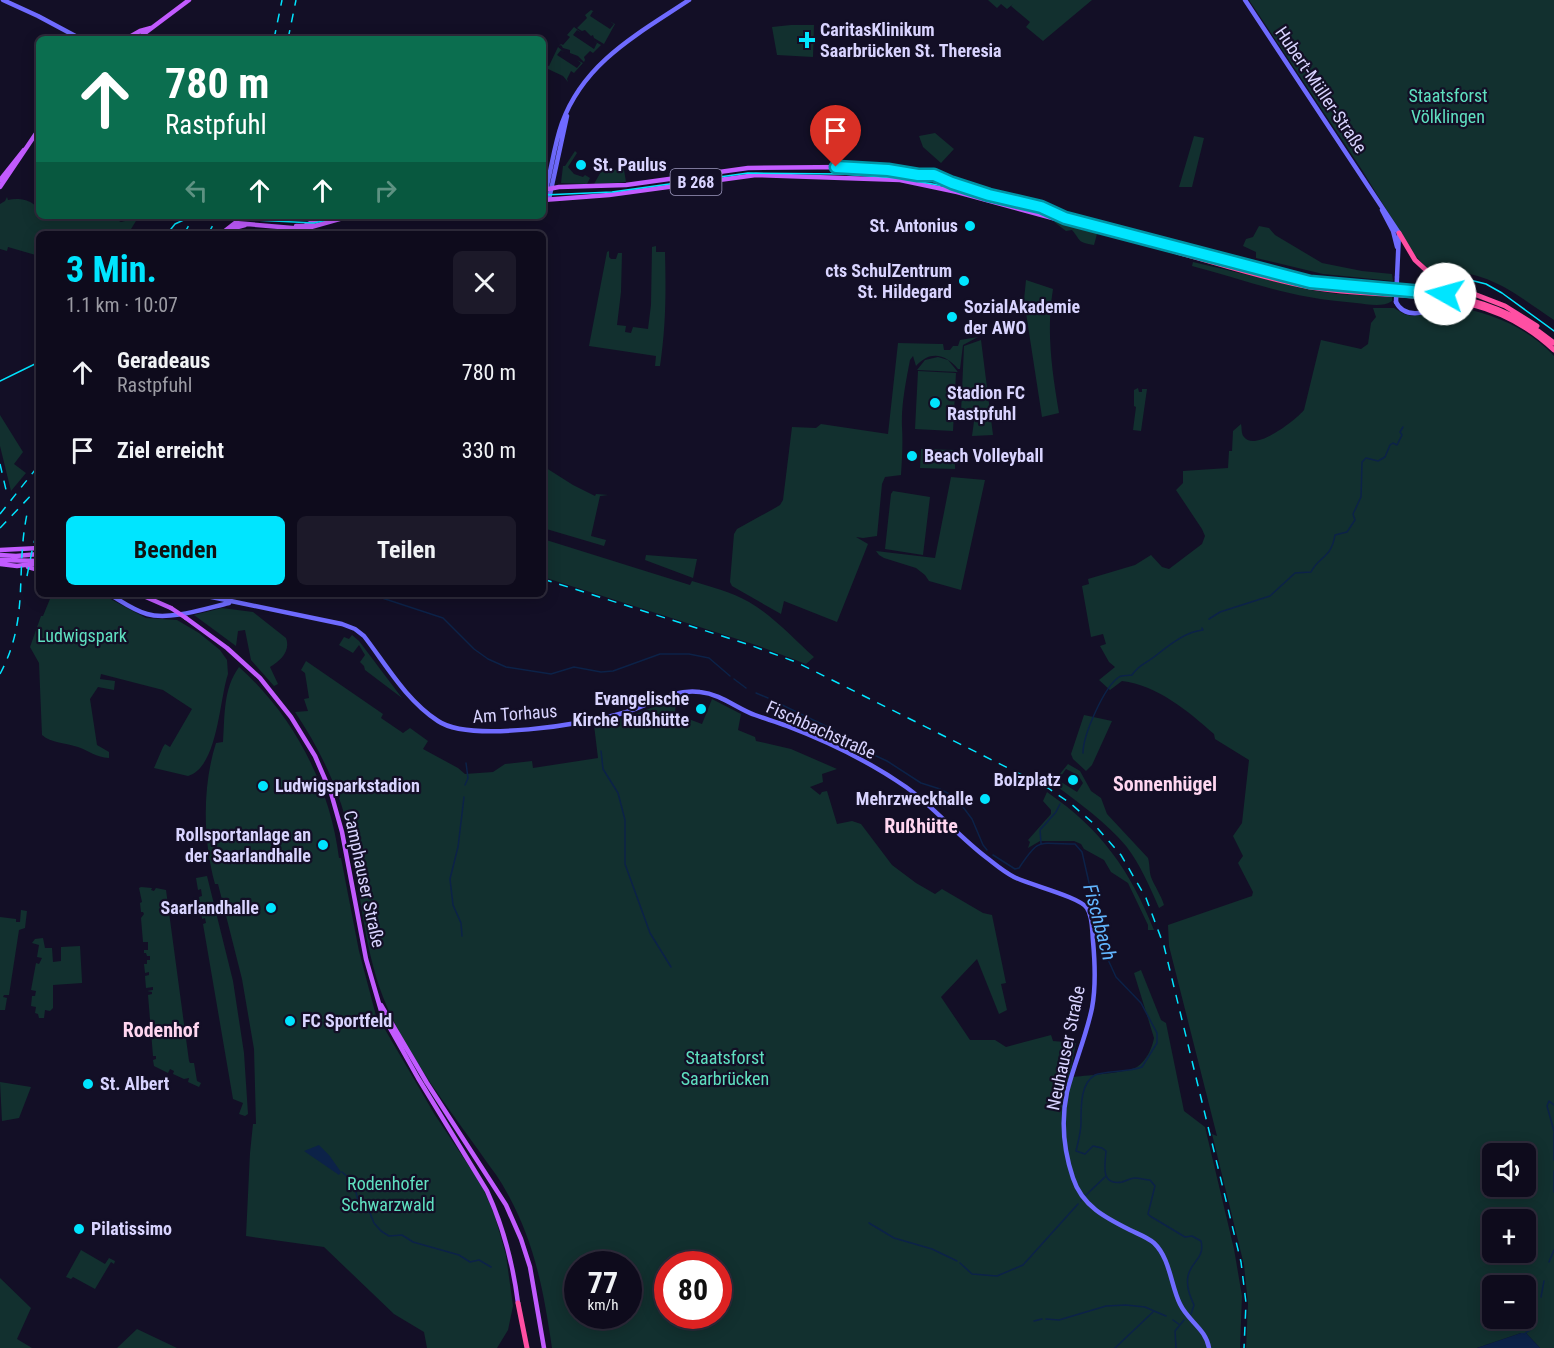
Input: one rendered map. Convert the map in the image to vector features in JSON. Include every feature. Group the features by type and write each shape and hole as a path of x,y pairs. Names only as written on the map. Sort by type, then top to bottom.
{"highway":[{"path":"1400,233 1415,260 1439,280 1513,310 1530,320 1554,342"},
{"name":"B 268","path":"1177,250 1309,286 1425,296 1466,302 1484,308"},
{"name":"B 268","path":"1177,250 1310,282 1460,297 1494,307 1522,320 1554,342"},
{"path":"1458,304 1484,308 1526,328 1554,350"},
{"path":"518,1303 527,1348"}],"main road":[{"path":"3,0 76,36"},
{"path":"141,36 189,0"},
{"path":"546,200 568,113 584,82 602,61 689,0"},
{"name":"Hubert-Müller-Straße","path":"1245,0 1400,233 1396,302 1401,309 1414,314 1458,304"},
{"path":"131,36 151,28"},
{"path":"0,187 36,134"},
{"path":"0,180 13,166"},
{"name":"B 268","path":"547,190 626,185 737,168 871,169 934,175 959,185 1041,207 1177,250"},
{"name":"B 268","path":"546,200 614,194 748,175 900,180 1177,250"},
{"path":"927,185 936,186 940,183 940,177"},
{"name":"B 268","path":"614,194 612,192 614,188 626,185"},
{"name":"Hubert-Müller-Straße","path":"1375,196 1396,238 1398,255"},
{"name":"B 268","path":"1039,214 1054,216 1056,213"},
{"path":"290,228 304,226 319,219"},
{"path":"227,231 233,224 308,229 340,219"},
{"path":"230,231 236,227 253,224"},
{"path":"0,553 36,548"},
{"path":"0,553 16,556 36,554"},
{"path":"0,562 36,562"},
{"path":"0,562 36,569"},
{"path":"23,566 36,563"},
{"path":"115,597 140,612 153,616 177,616 231,602"},
{"name":"Camphauser Straße","path":"146,597 171,608 186,618 227,648 260,678 291,717 315,756 331,793 342,832 366,956 382,1014 400,1049 478,1174 496,1210 508,1248 518,1303"},
{"path":"212,597 231,602"},
{"path":"217,598 218,605"},
{"name":"Am Torhaus","path":"231,602 342,624 355,629 364,636 411,699 438,721 454,728 487,732 508,731 588,721 625,713 679,693"},
{"name":"Fischbachstraße","path":"679,693 692,691 709,693 747,712 790,727 849,753 910,790 961,837 1002,870 1043,889 1077,900 1085,905 1089,912"},
{"name":"Neuhauser Straße","path":"1089,912 1094,951 1093,1002 1067,1092 1065,1109 1066,1153 1072,1178 1077,1190 1091,1207 1145,1237 1159,1249 1182,1308 1204,1333 1209,1348"},
{"name":"Camphauser Straße","path":"379,1002 427,1083 506,1205 530,1267 544,1348"}],"green space":[{"path":"988,0 1092,0 1043,41 1026,27 1030,22 1011,6 1013,4 1007,9 1001,4 997,8"},
{"name":"Staatsforst Völklingen","path":"1249,0 1554,0 1554,320 1499,284 1469,274 1436,275 1424,265 1413,253 1362,170"},
{"path":"591,10 593,11 590,16 610,29 614,24 609,21 615,24 604,44 585,30 577,28 587,18 585,15"},
{"path":"814,25 813,57 777,55 772,27"},
{"path":"574,27 582,33 577,30 573,35 594,49 597,43 592,40 601,45 593,53 590,51 584,57 584,62 578,56 570,53 570,50 559,46 570,37 567,35"},
{"path":"558,47 565,53 561,50 557,55 577,68 581,63 577,60 583,63 574,73 571,71 568,82 563,76 548,69 546,65 549,66"},
{"path":"935,133 954,149 941,163 923,147 919,136"},
{"path":"1194,136 1204,138 1192,187 1179,187"},
{"path":"575,151 577,153 568,167 574,174 590,178 587,184 561,183 563,166"},
{"path":"619,158 622,158 626,182 594,184 603,168 617,170"},
{"path":"7,197 8,200 28,201 36,207 36,219 120,219 121,222 126,219 137,219 130,231 36,231 36,255 8,247 7,251 0,249 0,204"},
{"path":"1053,221 1095,232 1097,234 1094,245 1082,242 1072,230 1066,231"},
{"path":"1259,226 1269,228 1275,235 1322,263 1392,274 1393,281 1323,274 1256,258 1256,252 1243,246 1246,239 1253,237"},
{"path":"656,246 656,252 665,252 665,309 660,366 655,366 656,356 589,346 609,251 611,259 616,259 618,253 622,253 617,325 626,326 625,332 631,333 633,327 648,329 651,305 652,247"},
{"path":"1193,262 1311,290 1392,297 1392,301 1374,305 1309,297 1192,266"},
{"path":"1026,280 1053,289 1050,336 1059,413 1042,417 1024,300"},
{"path":"1454,307 1468,309 1495,317 1521,330 1533,337 1554,356 1554,1348 1540,1348 1526,1333 1521,1333 1477,1348 1246,1348 1248,1304 1244,1265 1212,1134 1217,1136 1169,946 1168,925 1252,896 1253,892 1238,863 1243,856 1233,836 1242,823 1249,760 1215,739 1214,734 1194,717 1160,693 1135,683 1122,681 1110,690 1099,680 1115,667 1109,662 1100,646 1106,644 1103,634 1091,637 1082,586 1089,584 1088,579 1135,565 1151,555 1162,567 1169,569 1202,544 1205,536 1202,529 1176,490 1183,483 1183,471 1228,468 1233,431 1241,424 1244,437 1249,441 1257,441 1275,433 1300,415 1304,410 1321,340 1361,349 1368,344 1371,323 1376,317 1373,308 1394,308 1412,316"},
{"path":"978,337 963,345 960,369 938,356 927,358 916,366 913,356 910,360 902,410 901,475 885,477 882,484 877,536 856,537 868,544 837,622 784,601 781,614 732,586 730,582 734,534 737,529 780,505 783,500 792,427 816,428 821,424 888,434 898,343 943,344 944,350 950,350 953,346 958,346 960,340"},
{"path":"981,340 993,435 972,436 975,414 961,413 964,346"},
{"path":"938,357 948,360 958,372 917,370 925,360"},
{"name":"Stadion FC Rastpfuhl","path":"918,371 956,373 953,431 915,429"},
{"path":"1138,388 1139,392 1147,389 1141,431 1133,430 1136,407 1134,406 1134,390"},
{"path":"0,415 23,452 14,464 26,473 11,491 0,446"},
{"path":"921,449 955,450 955,469 920,468"},
{"path":"546,468 595,496 596,494 608,495 600,496 591,536 606,540 604,546 546,529"},
{"path":"951,477 985,480 961,590 929,581 916,568 884,558 876,551 935,558"},
{"path":"893,491 930,497 923,555 885,549"},
{"path":"546,540 690,585 692,581 735,595 766,614 814,657 806,664 756,645 546,578"},
{"path":"646,555 697,559 693,578 645,560"},
{"name":"Ludwigspark","path":"51,597 107,597 146,618 177,620 199,633 220,650 227,660 228,674 216,732 206,760 198,770 188,776 154,768 163,747 165,744 170,747 192,709 163,690 101,674 100,679 115,681 114,690 98,687 90,699 97,745 109,752 109,758 42,735 39,663 30,647 41,616"},
{"path":"222,608 253,612 286,638 286,651 281,659 270,667 278,684 274,686 251,660 245,630 238,631 236,646 194,615"},
{"path":"352,635 402,698 365,670 360,662 365,655 359,645 353,653 339,645 344,637 349,639"},
{"name":"Staatsforst Saarbrücken","path":"306,661 383,714 381,718 403,733 410,728 428,741 423,749 465,774 493,772 505,764 532,761 533,768 598,758 594,725 628,717 676,698 675,714 702,724 712,699 741,714 738,730 755,737 756,741 791,749 837,769 822,774 823,782 810,787 820,795 827,791 837,824 852,821 861,824 892,865 916,883 935,894 942,889 983,913 992,915 1006,983 1001,984 1007,1010 999,1014 977,959 941,997 970,1040 995,1040 1006,1047 1051,1035 1053,1041 1076,1043 1070,1075 1074,1077 1132,1069 1137,1067 1148,1054 1154,1038 1134,973 1141,970 1161,1020 1166,1023 1184,1111 1205,1127 1234,1249 1242,1296 1240,1348 552,1348 536,1263 513,1204 496,1175 413,1056 383,997 366,936 345,816 328,770 295,712 308,711 304,699 309,698 305,673 301,670"},
{"name":"Rodenhofer Schwarzwald","path":"239,667 276,707 292,729 318,778 327,804 339,858 341,858 359,951 379,1027 383,1026 435,1115 481,1184 494,1213 506,1255 513,1306 508,1330 497,1348 427,1348 424,1332 394,1314 324,1247 246,1236 250,1153 253,1124 256,1124 254,1049 242,979 218,884 215,884 206,832 206,795 211,760 216,743 223,742 227,693"},
{"path":"1084,715 1112,721 1092,765 1086,771 1073,759 1071,754"},
{"path":"1068,764 1080,771 1091,791 1101,798 1107,814 1148,858 1151,877 1164,905 1159,908 1140,868 1118,837 1092,813 1055,785 1058,780 1077,792 1083,783 1078,775 1066,769 1061,776 1059,775"},
{"path":"1047,792 1083,821 1112,852 1134,888 1154,930 1148,930 1148,925 1128,883 1111,872 1104,860 1084,849 1081,844 1074,841 1040,841 1028,848 1030,842 1028,840 1051,814 1051,810 1043,801"},
{"path":"207,876 233,981 244,1053 248,1114 245,1116 239,1114 243,1103 233,1099 203,924 206,923 205,918 202,919 199,897 202,896 201,889 198,890 196,878"},
{"path":"139,888 152,888 151,890 154,891 156,888 166,890 189,1061 194,1063 197,1081 201,1083 199,1087 188,1082 189,1078 184,1079 173,1074 174,1071 170,1069 168,1073 154,1066 153,1060 156,1056 153,1056 148,995 152,992 147,991 153,990 153,987 146,988 145,976 149,975 149,972 145,973 144,964 150,960 150,956 144,953 144,950 148,950 148,942 143,942 141,918 144,914 141,912 140,903 142,902"},
{"path":"21,910 27,911 25,928 19,930 9,995 3,997 7,998 5,1010 0,1010 0,917 16,919 16,922 20,922"},
{"path":"43,938 45,948 52,948 53,962 61,961 61,947 80,946 82,983 53,985 53,1008 50,1011 45,1010 44,1018 39,1018 35,1013 36,1007 31,1006 32,996 35,996 36,991 31,990 36,963 39,964 42,958 37,957 39,945 32,943 35,939"},
{"path":"0,1082 31,1087 19,1118 2,1121"},
{"path":"81,1250 105,1264 109,1258 115,1261 114,1264 111,1262 95,1289 73,1277 71,1279 66,1277"},
{"path":"0,1278 31,1308 17,1339 32,1348 0,1348"},
{"path":"137,1329 177,1348 117,1348"}],"water":[{"path":"319,1145 341,1172 339,1175 304,1151"},
{"path":"1526,1333 1540,1348 1477,1348"}],"waterway":[{"path":"1209,619 1220,612 1270,596 1295,573 1311,572 1331,549 1335,535 1347,532 1355,520 1353,514 1361,497 1362,462 1366,458 1378,461 1385,457 1390,445 1393,443 1397,445 1403,427"},
{"name":"Fischbach","path":"379,597 443,618 474,649 488,659 506,667 551,674 574,667 601,672 613,671 660,654 689,654 709,658 730,676"},
{"path":"1083,753 1095,712 1113,682 1120,676 1132,675 1139,667 1177,640 1203,630 1202,628"},
{"name":"Fischbach","path":"734,679 746,688"},
{"name":"Fischbach","path":"756,693 768,698"},
{"name":"Fischbach","path":"776,702 834,730 848,743 887,761 921,783 953,796 972,819 987,850"},
{"path":"601,751 603,769 618,793 625,820 625,864 650,933 671,967"},
{"path":"465,785 468,778 466,763"},
{"path":"462,936 461,923 453,905 450,879 458,847 464,797"},
{"path":"1041,843 1040,830 1060,804"},
{"name":"Fischbach","path":"993,855 1015,869 1019,868 1032,850 1041,844 1075,844 1082,852 1105,953 1116,977 1141,1003 1157,1033 1157,1043 1142,1067 1095,1075 1086,1084 1082,1097 1076,1151 1085,1154 1093,1146 1106,1151 1105,1173 1110,1181 1122,1182 1132,1178 1150,1180 1155,1186 1148,1214 1185,1237 1192,1236 1201,1241 1201,1252 1188,1276 1188,1288 1194,1305 1191,1314"},
{"path":"1554,1105 1549,1101 1547,1106 1554,1131"},
{"path":"1554,1133 1554,1160"},
{"path":"1554,1171 1554,1192"},
{"path":"342,1172 354,1188 359,1207 370,1213 374,1223 381,1231 389,1236 402,1235 413,1242 459,1255 470,1262 479,1260 491,1267"},
{"path":"1086,1195 1105,1177"},
{"path":"960,1263 972,1274 997,1276 1023,1265 1078,1204"},
{"path":"869,1223 894,1238 932,1249 957,1261"},
{"path":"1549,1262 1554,1250"},
{"path":"1541,1297 1544,1281"},
{"path":"1046,1319 1059,1320 1106,1306 1126,1305 1145,1307 1154,1311"},
{"path":"1115,1348 1154,1311 1166,1316"},
{"path":"1034,1321 1042,1319"},
{"path":"1173,1320 1180,1325"},
{"name":"Fischbach","path":"1176,1348 1175,1331 1184,1320"},
{"path":"1524,1334 1530,1329"}],"tram line":[{"path":"546,195 612,192 748,173 843,174 898,178 944,186 1030,209 1056,212 1304,278 1403,288 1440,280 1466,279 1486,284 1502,293 1554,331"},
{"path":"169,231 175,224 186,219"},
{"path":"231,219 314,223 331,219"},
{"path":"0,381 36,363"}],"railway":[{"path":"275,36 282,0"},
{"path":"289,36 296,0"},
{"path":"186,231 192,219"},
{"path":"210,231 216,219"},
{"path":"0,464 7,494"},
{"path":"0,514 36,469"},
{"path":"0,528 36,490"},
{"path":"0,674 9,653 19,614 27,514"},
{"path":"27,576 36,536"},
{"path":"546,580 747,644 796,662 1048,788 1093,823 1121,855 1146,898 1164,946 1241,1262 1246,1303 1244,1348"}],"place":[{"name":"CaritasKlinikum Saarbrücken St. Theresia","path":"807,40"},
{"name":"St. Paulus","path":"581,165"},
{"name":"St. Antonius","path":"970,226"},
{"name":"cts SchulZentrum St. Hildegard","path":"964,281"},
{"name":"SozialAkademie der AWO","path":"952,317"},
{"name":"Stadion FC Rastpfuhl","path":"935,403"},
{"name":"Beach Volleyball","path":"912,456"},
{"name":"Evangelische Kirche Rußhütte","path":"701,709"},
{"name":"Bolzplatz","path":"1073,780"},
{"name":"Ludwigsparkstadion","path":"263,786"},
{"name":"Mehrzweckhalle","path":"985,799"},
{"name":"Rollsportanlage an der Saarlandhalle","path":"323,845"},
{"name":"Saarlandhalle","path":"271,908"},
{"name":"FC Sportfeld","path":"290,1021"},
{"name":"St. Albert","path":"88,1084"},
{"name":"Pilatissimo","path":"79,1229"}],"district":[{"name":"Sonnenhügel","path":"1165,784"},
{"name":"Rußhütte","path":"921,826"},
{"name":"Rodenhof","path":"161,1030"}],"route":[{"path":"836,167 937,175 952,183 989,195 1041,207 1065,218 1310,282 1445,294"}]}
